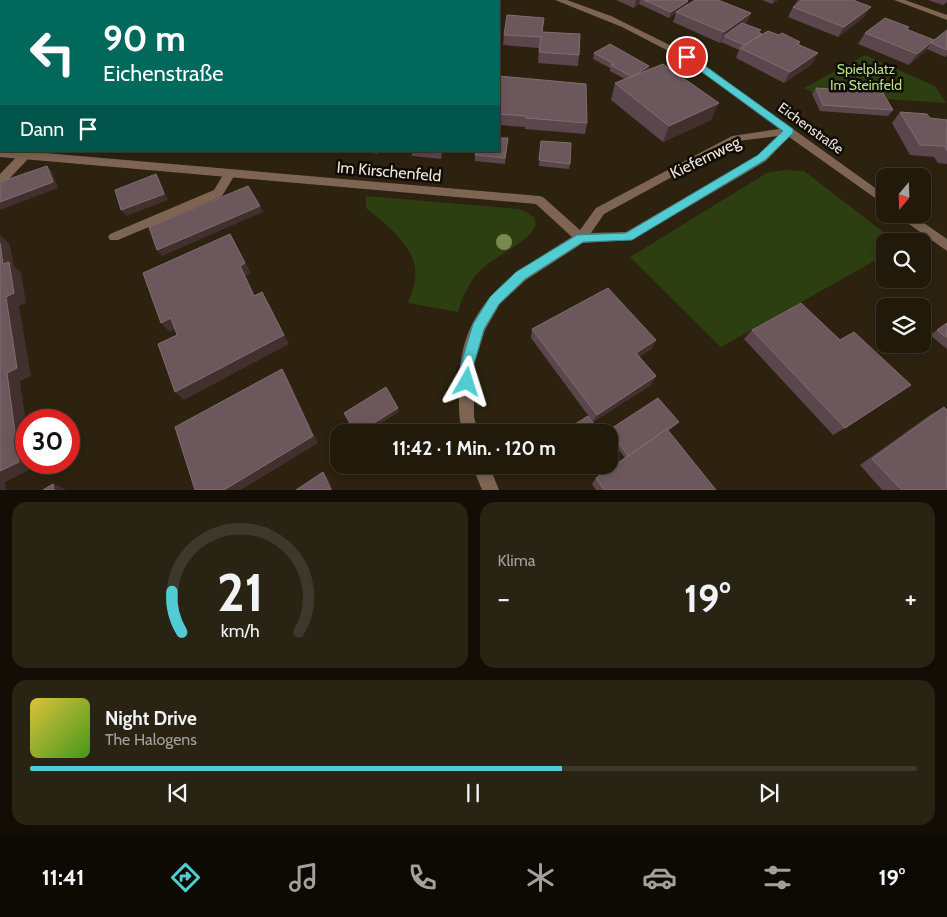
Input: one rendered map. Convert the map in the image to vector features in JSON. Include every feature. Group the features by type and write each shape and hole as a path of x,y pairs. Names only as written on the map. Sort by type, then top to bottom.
{"street":[{"name":"Eichenstraße","path":"559,0 599,13 658,40 687,57 876,194"},
{"path":"898,0 947,18"},
{"name":"Kiefernweg","path":"581,238 628,237 762,158 789,131"},
{"name":"Kiefernweg","path":"468,424 466,417 467,364 478,328 494,300 521,276 581,238 600,211 736,138 789,131"},
{"name":"Im Kirschenfeld","path":"0,153 539,200 581,238"},
{"path":"0,178 5,176 25,155"},
{"path":"114,237 218,193 230,173"},
{"path":"915,223 947,246"},
{"path":"484,474 491,490"}],"green space":[{"name":"Spielplatz Im Steinfeld","path":"865,55 935,86 946,103 816,94 804,88"},
{"path":"784,170 804,171 885,233 876,233 876,260 721,347 630,257 767,173"},
{"path":"366,196 518,209 531,215 536,223 533,230 525,238 481,269 465,293 458,312 408,303 415,280 412,258 407,248 392,230 366,208"}],"building":[{"path":"644,0 685,0 688,1 671,12"},
{"path":"695,0 718,0 751,13 724,32 676,12"},
{"path":"802,0 853,0 871,7 844,27 793,7"},
{"path":"507,15 544,18 542,32 580,34 579,55 539,52 541,37 504,35"},
{"path":"885,18 909,27 906,29 934,40 917,54 865,33"},
{"path":"742,23 761,30 758,32 762,34 744,45 724,36"},
{"path":"947,30 947,50 931,43 933,41"},
{"path":"768,31 779,35 782,33 800,42 797,44 818,53 790,72 740,48"},
{"path":"610,44 649,66 632,77 594,53"},
{"path":"663,64 719,103 669,126 615,83"},
{"path":"500,76 586,84 587,123 526,118 526,116 500,114"},
{"path":"816,88 883,93 893,110 823,105"},
{"path":"900,112 927,114 930,118 947,120 947,151 944,146 920,145"},
{"path":"500,138 508,138 505,158 475,155 476,152 500,152"},
{"path":"541,141 571,143 570,164 539,160"},
{"path":"47,166 53,182 0,202 0,182"},
{"path":"156,174 164,194 121,210 115,190"},
{"path":"248,186 260,206 157,250 149,227"},
{"path":"230,234 245,263 240,266 254,296 262,292 284,335 175,392 158,344 177,335 171,318 161,323 143,273"},
{"path":"0,243 3,264 9,262 14,293 6,297 17,368 7,373 15,432 15,464 0,471"},
{"path":"608,288 656,340 636,353 656,376 597,415 532,329"},
{"path":"801,303 840,340 854,332 911,385 845,428 752,330"},
{"path":"947,323 947,338 937,330"},
{"path":"282,369 313,436 224,490 195,490 175,427"},
{"path":"386,387 398,408 372,424 350,424 344,413"},
{"path":"658,398 679,422 628,456 618,442 618,424"},
{"path":"944,407 947,410 947,490 902,490 872,459"},
{"path":"588,416 594,424 575,424"},
{"path":"667,429 716,490 604,490 596,478 602,474 618,474 618,463"},
{"path":"323,472 331,490 296,490"},
{"path":"53,484 54,490 43,490"}],"route":[{"path":"467,382 467,364 478,328 494,300 521,276 581,238 628,237 762,158 789,131 687,57"}]}
